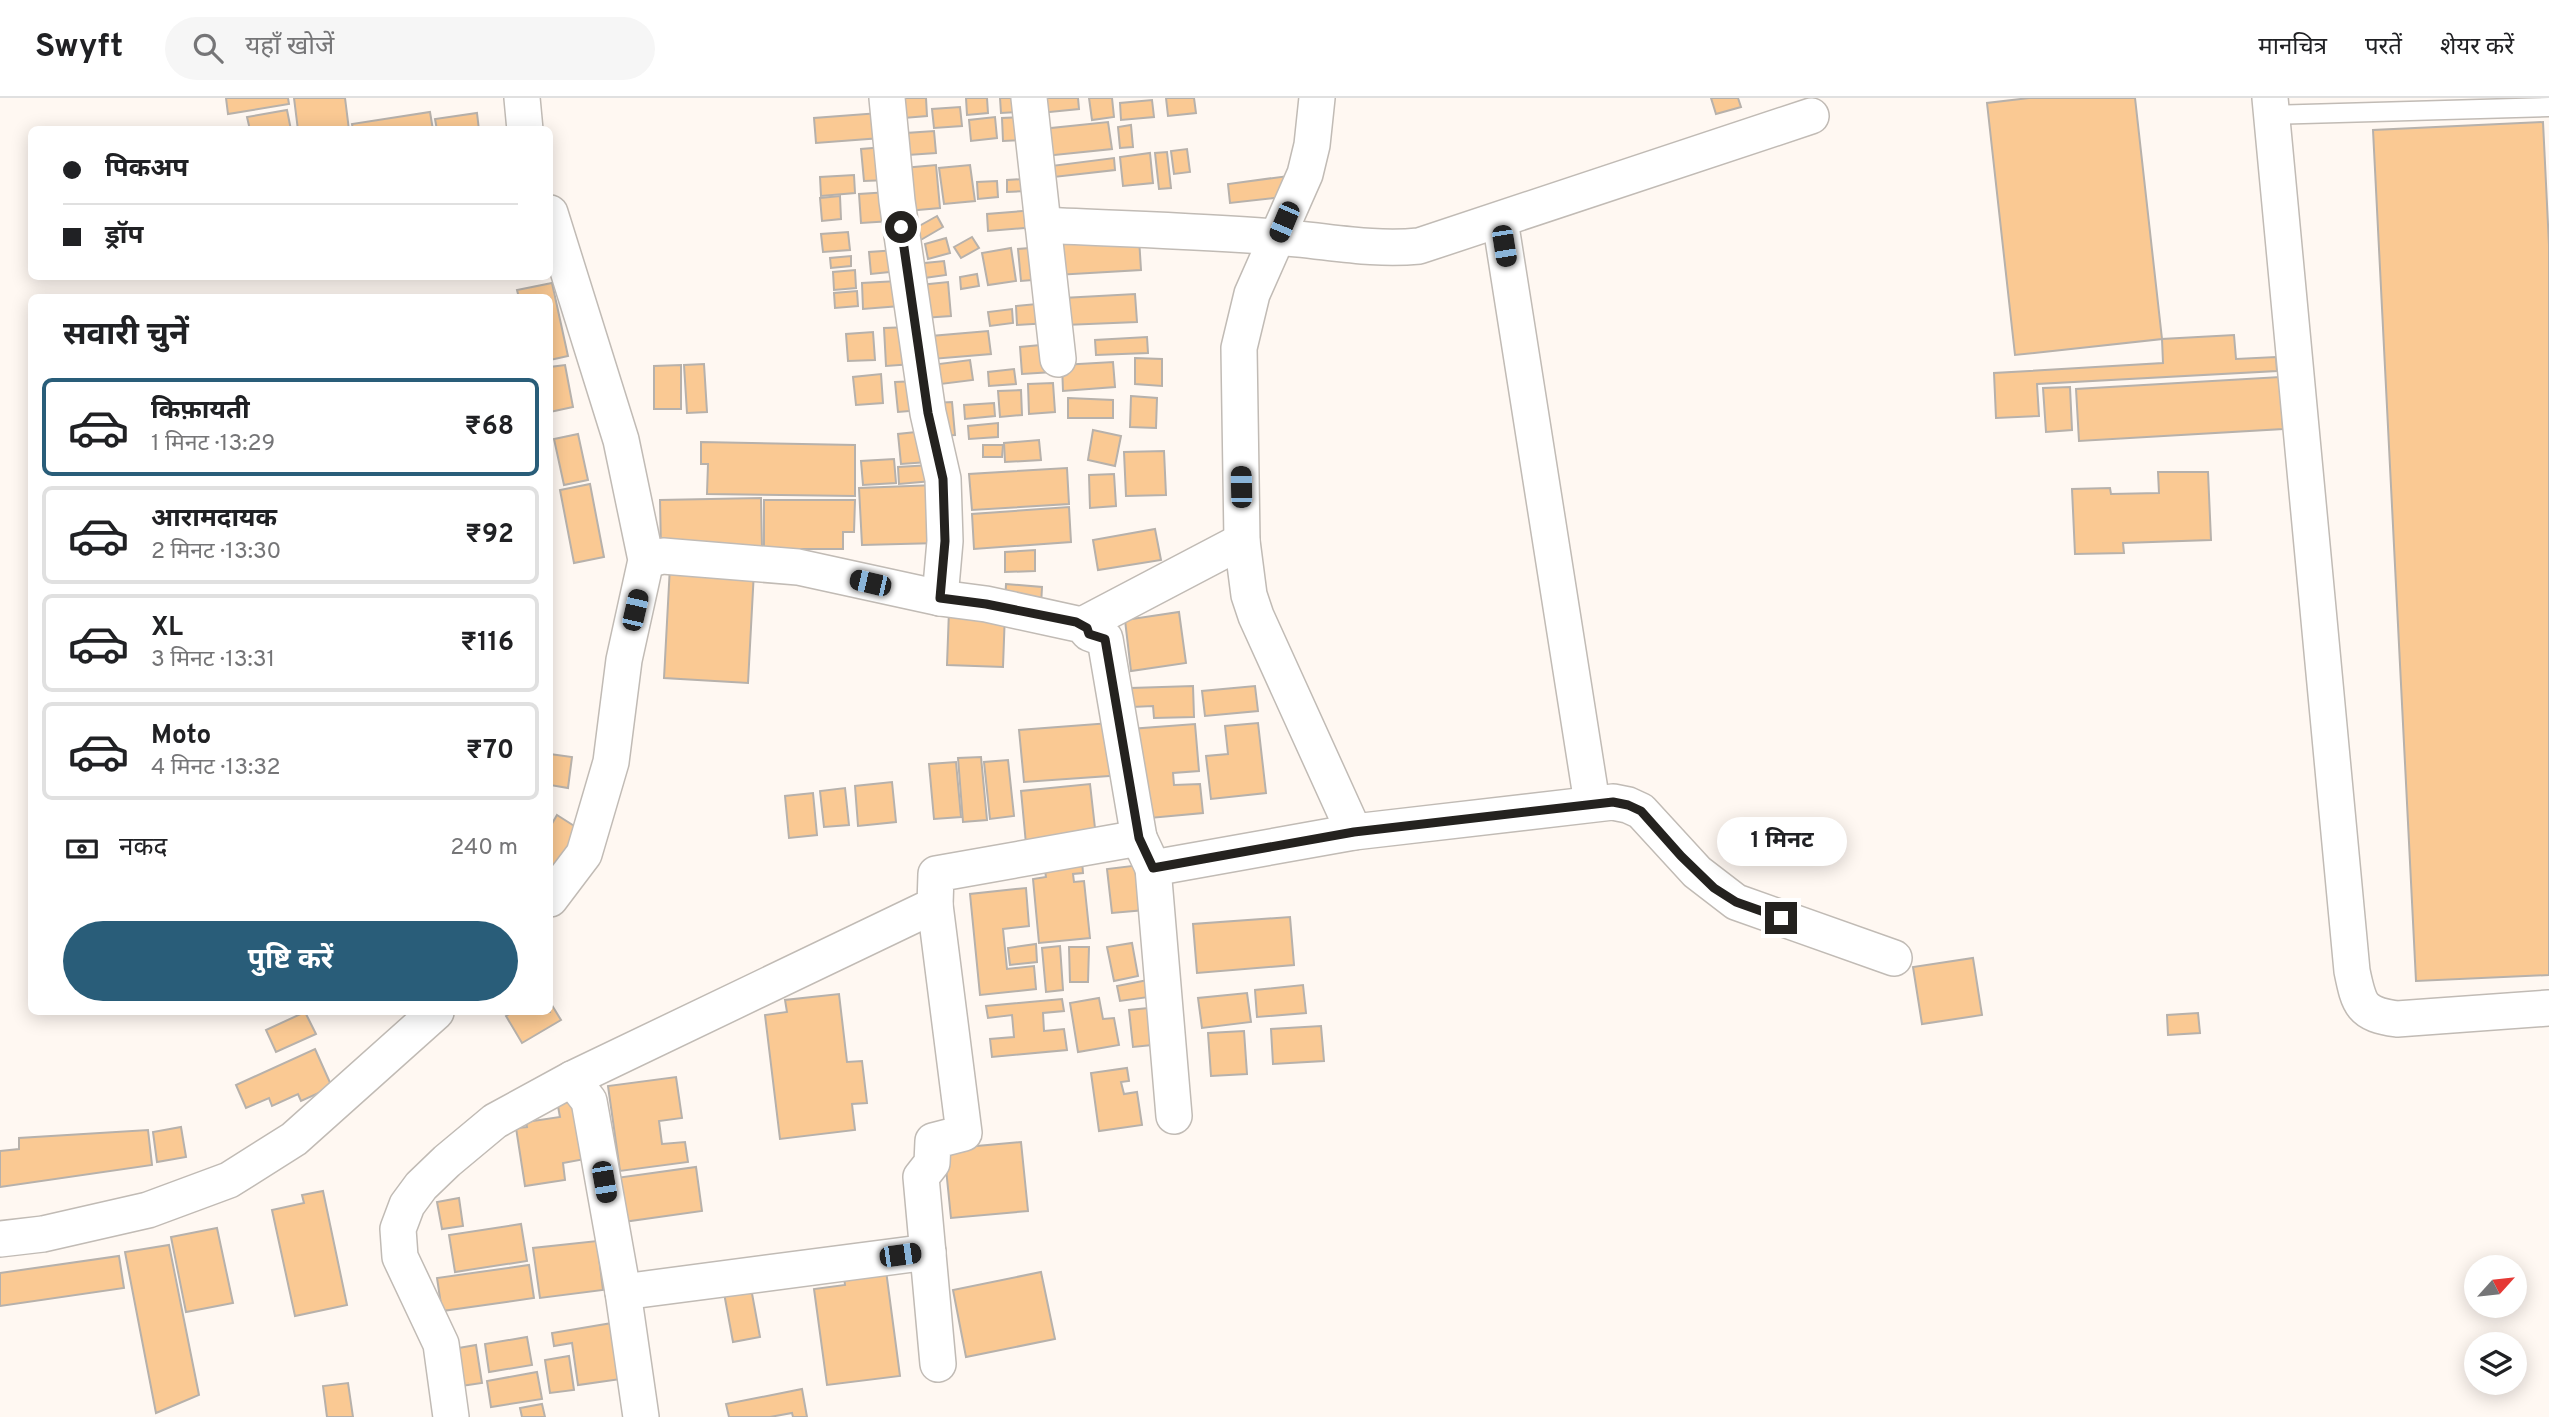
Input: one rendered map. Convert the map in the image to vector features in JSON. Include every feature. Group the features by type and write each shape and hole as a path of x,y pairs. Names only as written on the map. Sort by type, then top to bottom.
{"street":[{"path":"522,98 525,126"},
{"path":"887,98 897,201 928,413 943,479 945,541 940,598"},
{"path":"1029,98 1058,359"},
{"path":"1317,98 1312,145 1305,174 1252,295 1239,348 1242,541 1248,585 1256,616 1354,832"},
{"path":"2270,107 2356,994 2365,1008 2375,1016 2397,1019 2549,1008"},
{"path":"1043,225 1278,237 1391,249 1431,243 1811,116"},
{"path":"1500,220 1592,803"},
{"path":"553,223 621,440 646,560 624,660 611,762 584,854 553,894"},
{"path":"1082,625 1242,541"},
{"path":"646,560 663,556 798,567 1082,625 1089,634 1105,639 1146,853 1174,1116"},
{"path":"938,1364 921,1177 932,1163 933,1141 964,1133 935,905 936,874 1354,832 1613,802 1641,811 1697,872 1714,888 1736,902 1894,958"},
{"path":"451,1417 441,1344 400,1257 398,1228 407,1205 421,1186 495,1121 572,1079 935,905"},
{"path":"0,1239 43,1234 148,1210 229,1180 294,1139 433,1015"},
{"path":"572,1079 589,1101 623,1292 641,1417"},
{"path":"623,1292 928,1252"}],"lane":[{"path":"2270,107 2549,107"}],"building":[{"path":"226,98 288,98 289,104 228,114"},
{"path":"294,98 345,98 348,126 298,126"},
{"path":"903,98 926,98 927,116 904,118"},
{"path":"966,98 987,98 988,113 967,115"},
{"path":"1000,98 1018,98 1020,112 1001,113"},
{"path":"1038,98 1078,98 1079,109 1040,113"},
{"path":"1089,98 1112,98 1114,117 1092,120"},
{"path":"1166,98 1194,98 1196,113 1168,116"},
{"path":"1711,98 1738,98 1741,107 1716,114"},
{"path":"2029,98 2135,98 2162,339 2015,355 1987,103"},
{"path":"1152,100 1154,117 1121,120 1120,103"},
{"path":"960,107 962,126 934,128 932,109"},
{"path":"287,110 290,126 249,126 247,117"},
{"path":"430,112 432,126 352,126"},
{"path":"477,113 479,126 436,126 435,119"},
{"path":"879,113 881,138 816,143 814,118"},
{"path":"995,117 997,138 971,141 969,120"},
{"path":"1023,117 1024,140 1003,141 1002,118"},
{"path":"1108,122 1112,149 1045,156 1042,129"},
{"path":"2543,122 2549,245 2549,975 2416,981 2373,130"},
{"path":"1131,125 1133,147 1120,148 1118,127"},
{"path":"934,131 936,153 908,155 906,133"},
{"path":"885,147 888,180 864,181 861,149"},
{"path":"1187,149 1190,172 1174,174 1171,151"},
{"path":"1167,152 1171,188 1159,189 1155,153"},
{"path":"1150,153 1153,183 1123,186 1120,157"},
{"path":"1114,158 1115,170 1045,178 1043,167"},
{"path":"936,165 940,208 907,211 903,168"},
{"path":"970,165 975,201 944,204 939,168"},
{"path":"854,175 855,193 821,196 820,177"},
{"path":"1288,176 1291,196 1230,203 1228,184"},
{"path":"1024,179 1025,191 1007,192 1007,180"},
{"path":"997,181 998,197 978,199 977,182"},
{"path":"889,192 892,221 861,223 859,194"},
{"path":"840,196 841,219 822,221 820,198"},
{"path":"1035,210 1036,227 988,231 987,214"},
{"path":"937,216 943,227 919,241 912,230"},
{"path":"848,232 850,250 823,252 821,234"},
{"path":"972,237 979,248 961,258 954,247"},
{"path":"946,238 950,253 928,259 925,244"},
{"path":"1139,238 1141,270 1056,275 1054,242"},
{"path":"1042,247 1045,279 1021,281 1018,249"},
{"path":"1011,248 1016,281 988,285 982,253"},
{"path":"897,250 899,271 871,274 869,252"},
{"path":"851,256 851,266 831,268 830,258"},
{"path":"944,261 946,275 917,279 915,264"},
{"path":"855,270 856,288 834,290 833,272"},
{"path":"977,274 979,286 961,289 960,277"},
{"path":"898,281 900,306 863,309 862,283"},
{"path":"948,282 951,316 923,318 920,285"},
{"path":"552,283 568,356 553,359 553,294 518,294 517,290"},
{"path":"857,291 858,306 835,308 834,293"},
{"path":"1135,294 1137,322 1065,325 1063,298"},
{"path":"1047,303 1049,323 1017,325 1016,306"},
{"path":"1012,309 1013,323 990,326 988,312"},
{"path":"910,327 913,364 886,366 884,328"},
{"path":"988,331 991,354 932,359 931,336"},
{"path":"873,332 875,360 848,361 846,334"},
{"path":"2234,335 2236,359 2276,357 2277,371 2037,384 2039,416 1996,418 1994,373 2163,363 2162,339"},
{"path":"1147,337 1148,353 1096,355 1095,340"},
{"path":"1051,344 1053,372 1022,374 1020,347"},
{"path":"1135,358 1162,359 1162,386 1135,384"},
{"path":"970,360 973,380 933,385 931,365"},
{"path":"1113,362 1115,387 1063,391 1062,365"},
{"path":"704,364 707,412 687,413 684,365"},
{"path":"565,365 573,407 553,411 553,367"},
{"path":"681,365 681,409 654,409 654,366"},
{"path":"1014,369 1016,384 989,386 988,372"},
{"path":"881,374 883,403 856,405 853,377"},
{"path":"2280,377 2283,429 2079,441 2076,389"},
{"path":"918,381 921,410 898,412 895,382"},
{"path":"1053,383 1055,412 1029,414 1028,384"},
{"path":"2070,387 2072,430 2046,432 2043,388"},
{"path":"1021,390 1022,415 1000,417 998,391"},
{"path":"1131,396 1157,398 1156,428 1130,427"},
{"path":"1068,398 1113,400 1113,418 1068,418"},
{"path":"952,402 955,435 935,436 933,403"},
{"path":"994,403 995,416 965,419 964,405"},
{"path":"998,423 998,437 969,439 968,426"},
{"path":"1093,430 1121,436 1115,466 1088,460"},
{"path":"925,431 928,462 901,464 898,434"},
{"path":"578,434 588,480 564,485 554,439"},
{"path":"1039,440 1041,460 1005,462 1004,443"},
{"path":"701,442 855,445 855,496 707,494 708,464 701,464"},
{"path":"983,445 1003,445 1002,457 983,457"},
{"path":"1164,451 1166,495 1126,496 1124,452"},
{"path":"894,459 896,483 863,485 861,461"},
{"path":"931,465 932,481 899,484 898,467"},
{"path":"1067,468 1069,504 972,510 969,474"},
{"path":"2158,472 2208,472 2211,540 2123,543 2124,553 2075,554 2072,489 2110,488 2111,494 2159,493"},
{"path":"1114,474 1116,506 1090,508 1089,475"},
{"path":"590,484 604,557 574,563 560,490"},
{"path":"936,485 939,543 862,545 859,488"},
{"path":"761,498 762,548 661,550 660,500"},
{"path":"764,500 855,500 854,532 843,532 843,549 764,549"},
{"path":"1069,507 1071,542 974,549 972,514"},
{"path":"1155,529 1161,560 1098,570 1093,540"},
{"path":"1035,550 1035,571 1005,572 1005,552"},
{"path":"670,566 754,571 748,683 664,678"},
{"path":"1006,584 1042,587 1041,606 1005,603"},
{"path":"949,610 1005,612 1003,667 947,665"},
{"path":"1179,612 1186,663 1131,671 1125,620"},
{"path":"1193,686 1194,717 1154,718 1153,706 1132,707 1131,688"},
{"path":"1255,686 1258,711 1205,716 1202,691"},
{"path":"1110,723 1123,775 1024,782 1019,730"},
{"path":"1258,723 1266,793 1211,799 1206,756 1228,754 1225,726"},
{"path":"1195,724 1199,771 1173,773 1174,785 1200,784 1203,813 1139,819 1130,729"},
{"path":"553,754 572,757 568,788 553,786"},
{"path":"981,757 987,820 963,822 958,758"},
{"path":"1008,760 1014,816 990,819 984,762"},
{"path":"956,762 961,817 934,819 929,764"},
{"path":"892,782 896,822 858,826 855,786"},
{"path":"1090,784 1096,837 1026,844 1021,791"},
{"path":"845,788 849,825 824,827 820,791"},
{"path":"813,793 817,835 789,838 785,796"},
{"path":"557,815 579,829 553,871 553,822"},
{"path":"1082,861 1083,873 1073,874 1074,882 1084,881 1090,938 1039,943 1033,879 1046,877 1044,865"},
{"path":"1140,865 1145,910 1112,913 1107,869"},
{"path":"1026,888 1029,926 1003,929 1007,969 1034,966 1036,989 980,995 970,894"},
{"path":"1290,917 1294,965 1197,973 1193,924"},
{"path":"1132,943 1138,976 1114,981 1107,947"},
{"path":"1036,944 1037,962 1010,965 1008,948"},
{"path":"1060,946 1063,990 1046,992 1042,948"},
{"path":"1069,947 1089,947 1088,982 1070,982"},
{"path":"1973,958 1982,1015 1922,1024 1913,967"},
{"path":"1153,979 1156,996 1120,1001 1117,986"},
{"path":"1303,985 1306,1013 1257,1017 1255,990"},
{"path":"1247,993 1251,1022 1202,1028 1198,998"},
{"path":"839,994 847,1062 862,1061 867,1103 852,1104 855,1130 780,1139 765,1015 787,1012 785,1000"},
{"path":"1099,998 1103,1019 1114,1018 1119,1045 1078,1052 1070,1003"},
{"path":"1062,999 1064,1011 1043,1013 1044,1031 1064,1029 1067,1050 992,1057 990,1039 1014,1037 1012,1015 988,1018 986,1006"},
{"path":"553,1007 561,1020 522,1043 506,1016 553,1015"},
{"path":"1158,1007 1162,1044 1133,1047 1129,1010"},
{"path":"2198,1013 2200,1033 2168,1035 2167,1015"},
{"path":"298,1015 306,1015 316,1034 276,1052 266,1030"},
{"path":"1321,1026 1324,1061 1273,1064 1271,1029"},
{"path":"1244,1031 1247,1074 1211,1076 1208,1033"},
{"path":"315,1049 332,1087 301,1101 298,1094 272,1106 269,1098 246,1108 236,1085"},
{"path":"1127,1068 1129,1081 1121,1082 1124,1094 1137,1092 1142,1125 1099,1131 1091,1073"},
{"path":"676,1077 682,1118 659,1121 662,1144 685,1142 688,1162 620,1171 608,1086"},
{"path":"582,1096 585,1159 563,1163 565,1180 525,1186 516,1128 527,1127 526,1122 560,1117 557,1101"},
{"path":"181,1127 186,1157 157,1162 153,1132"},
{"path":"148,1130 152,1165 0,1187 0,1151 19,1149 19,1138"},
{"path":"1021,1142 1028,1211 951,1218 944,1149"},
{"path":"696,1167 702,1211 623,1222 616,1178"},
{"path":"323,1191 347,1305 295,1316 272,1210 304,1203 302,1195"},
{"path":"459,1198 463,1226 442,1229 437,1202"},
{"path":"521,1224 527,1261 455,1272 449,1235"},
{"path":"217,1228 233,1303 186,1312 171,1237"},
{"path":"597,1241 603,1290 540,1298 533,1248"},
{"path":"169,1245 199,1395 156,1413 125,1252"},
{"path":"119,1256 124,1288 0,1306 0,1273"},
{"path":"885,1263 900,1376 827,1385 814,1289 845,1285 843,1269"},
{"path":"529,1265 534,1298 442,1311 437,1278"},
{"path":"1041,1272 1055,1339 966,1357 953,1290"},
{"path":"751,1288 760,1337 733,1342 724,1293"},
{"path":"618,1322 628,1378 578,1385 572,1343 554,1346 552,1333"},
{"path":"527,1337 532,1365 489,1372 485,1344"},
{"path":"476,1345 482,1383 454,1387 447,1350"},
{"path":"569,1356 574,1390 550,1393 545,1360"},
{"path":"537,1372 542,1399 491,1407 487,1381"},
{"path":"348,1383 353,1417 327,1417 323,1386"},
{"path":"802,1389 807,1417 793,1417 792,1413 770,1417 729,1417 726,1404"},
{"path":"542,1404 545,1417 522,1417 520,1408"}],"route":[{"path":"901,227 928,413 943,479 945,541 940,598 1076,622 1087,628 1089,634 1105,639 1139,838 1153,868 1354,832 1613,802 1641,811 1714,888 1736,902 1781,918"}]}
